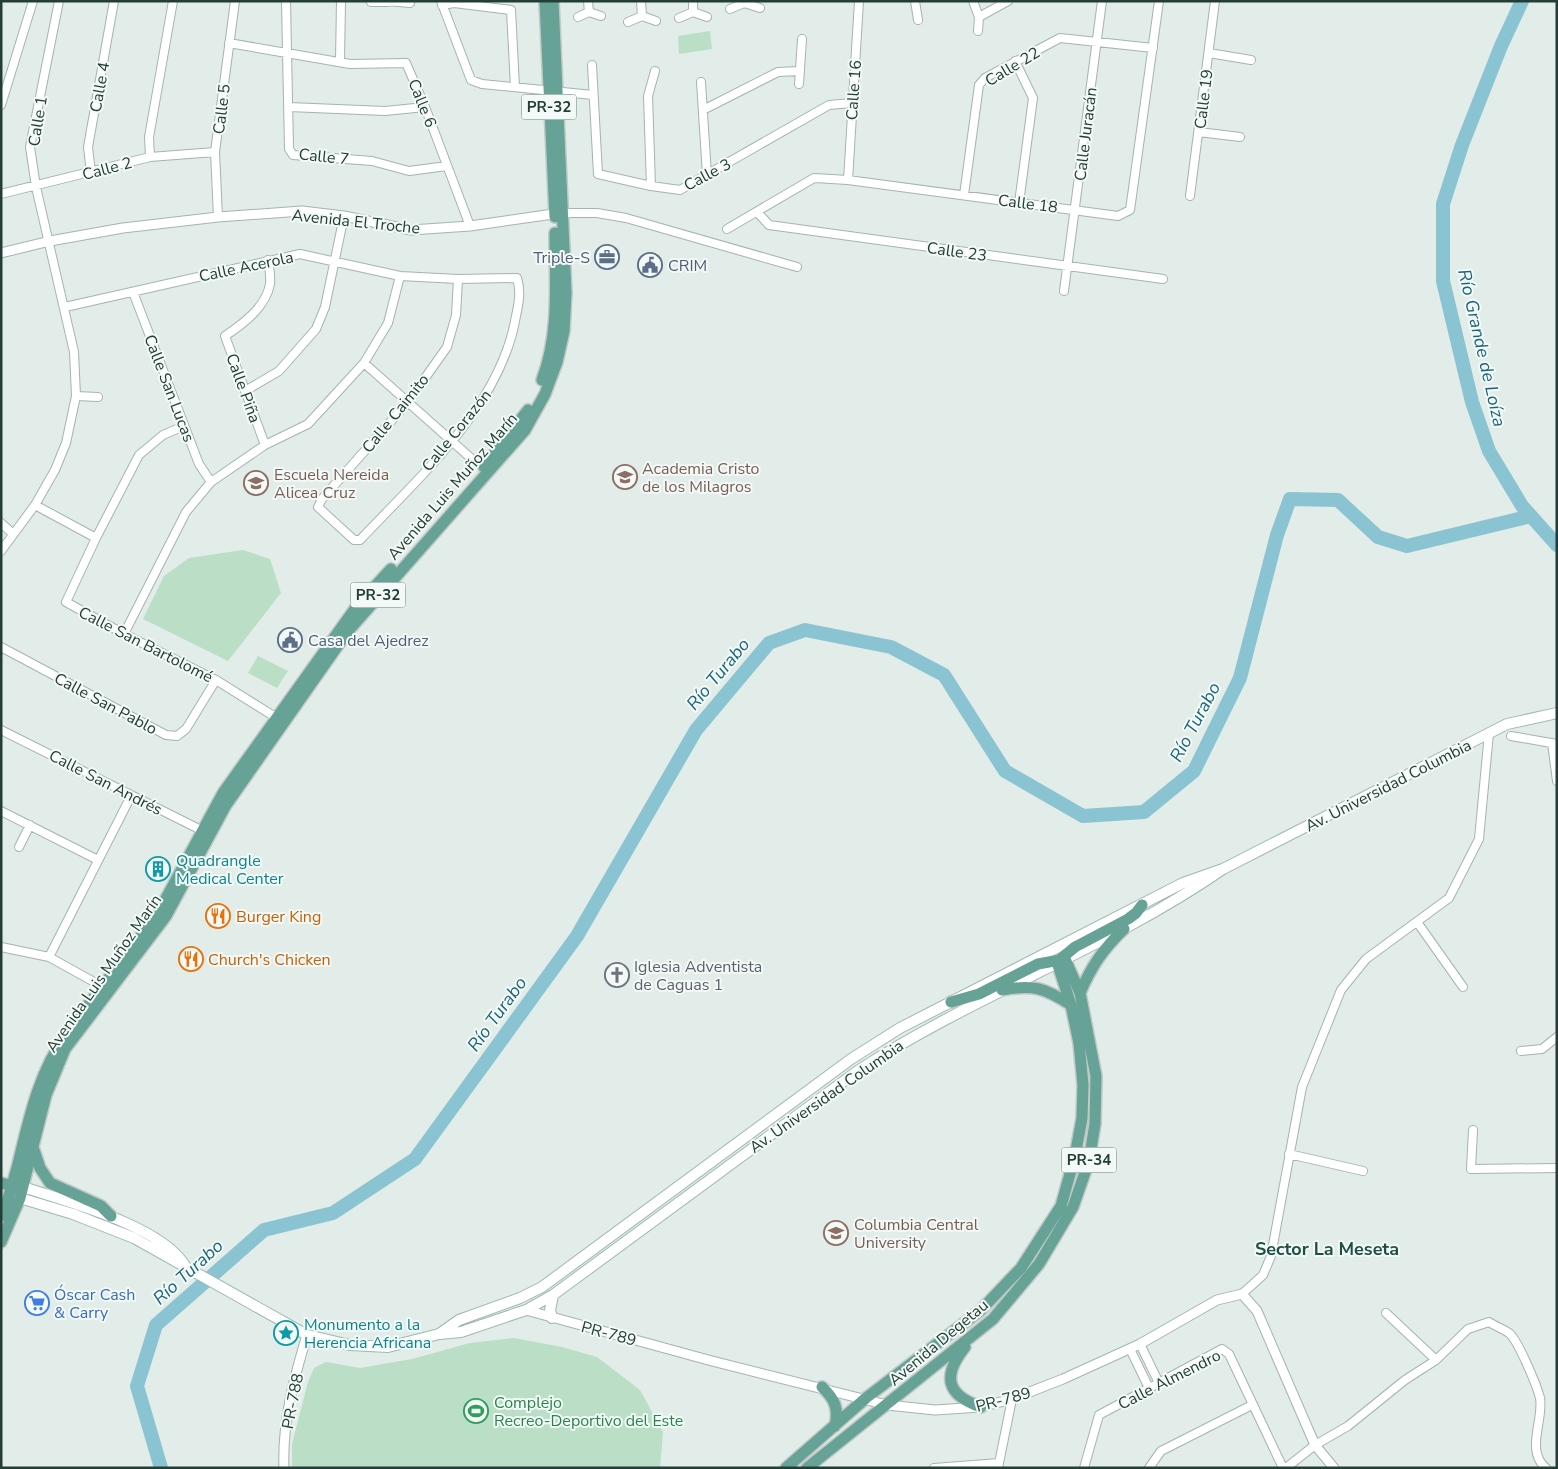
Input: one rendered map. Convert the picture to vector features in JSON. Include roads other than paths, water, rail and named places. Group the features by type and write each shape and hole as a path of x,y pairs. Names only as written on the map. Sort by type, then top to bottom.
{"main road":[{"name":"Avenida Luis Muñoz Marín","path":"545,1 553,91"},
{"name":"Avenida Luis Muñoz Marín","path":"1,1216 11,1190 34,1148 46,1095 58,1062 105,989 157,915 206,832 223,793 279,720 352,612 374,594 522,427 537,394 552,343 556,317 558,213 553,91 553,1"},
{"name":"Av. Universidad Columbia","path":"439,1334 459,1320 520,1298 542,1287 851,1059 900,1028 1184,884 1223,869 1507,724 1557,713"},
{"name":"Av. Universidad Columbia","path":"11,1190 115,1230 186,1267 307,1335 350,1345 388,1347 439,1334 462,1332 526,1310 553,1295 867,1065 906,1040 1124,929 1188,893 1223,869"},
{"path":"951,1002 971,997 1038,964 1060,960 1074,947 1128,919 1142,905"},
{"path":"1080,993 1090,968 1105,947 1124,929"},
{"name":"Avenida Degetau","path":"807,1468 993,1319 1039,1264 1073,1207 1089,1161 1095,1124 1096,1076 1080,993 1060,960"},
{"name":"Avenida Degetau","path":"786,1468 866,1398 980,1311 1021,1268 1061,1206 1075,1156 1082,1118 1083,1085 1081,1060 1071,1005 1060,960"},
{"path":"1002,990 1021,986 1043,988 1071,1005"},
{"name":"Avenida Luis Muñoz Marín","path":"1,1242 11,1190 44,1071 55,1050 105,989"},
{"path":"34,1148 40,1168 50,1182 100,1206 111,1216"},
{"path":"684,1182 692,1192"},
{"name":"Av. Universidad Columbia","path":"11,1190 111,1216 177,1252 186,1267"},
{"path":"473,1315 488,1314 512,1308 526,1310 536,1297 587,1259 601,1243"},
{"path":"552,1318 550,1310 553,1295"},
{"path":"979,1330 957,1358 950,1381 955,1393 967,1402 982,1407"},
{"path":"822,1387 836,1404 837,1418 835,1426"}],"street":[{"path":"1,105 4,87 33,1"},
{"name":"Calle 1","path":"1,552 35,505 55,470 66,443 76,396 74,352 50,241 36,187 30,146 59,1"},
{"name":"Calle 4","path":"91,173 88,147 114,1"},
{"path":"150,157 149,136 174,1"},
{"name":"Calle 5","path":"218,217 215,152 234,1"},
{"name":"Calle 7","path":"286,1 289,149 293,155 372,161 409,171 447,166"},
{"path":"340,61 341,1"},
{"path":"588,1 589,12"},
{"path":"641,1 642,16"},
{"path":"693,1 693,12"},
{"name":"Calle 16","path":"848,180 859,1"},
{"path":"915,1 918,20"},
{"path":"973,1 979,17 978,31"},
{"path":"979,17 1008,1"},
{"name":"Calle Juracán","path":"1064,291 1102,1"},
{"name":"Calle 18","path":"727,229 814,178 848,180 1118,216 1130,210 1159,1"},
{"name":"Calle 19","path":"1190,196 1215,1"},
{"path":"371,2 410,3"},
{"path":"730,9 744,2 760,8"},
{"path":"515,87 511,10 441,3 471,80 482,84 593,95 592,65"},
{"path":"578,17 589,12 601,16"},
{"path":"679,18 693,12 707,17"},
{"path":"628,22 642,16 656,21"},
{"path":"799,84 802,38"},
{"name":"Calle 22","path":"964,195 980,85 985,78 1060,38 1152,48"},
{"name":"Calle 6","path":"229,44 350,64 406,63 426,107 470,226"},
{"path":"1209,53 1251,60"},
{"path":"1015,61 1033,98 1019,202"},
{"path":"651,186 648,96 655,71"},
{"path":"704,110 778,72 800,71"},
{"path":"701,82 707,175"},
{"name":"Calle 3","path":"593,95 598,174 651,186 680,190 829,106 852,104"},
{"path":"289,107 385,111 426,107"},
{"path":"1199,132 1240,137"},
{"name":"Calle 2","path":"1,194 36,187 150,157 215,152"},
{"name":"Avenida El Troche","path":"1,253 50,241 123,228 218,217 302,211 344,216 410,230 470,226 558,213 597,213 626,218 796,267"},
{"name":"Calle 23","path":"757,212 769,225 1163,279"},
{"path":"245,391 279,371 316,329 325,307 344,216"},
{"name":"Calle Acerola","path":"64,306 300,254 400,276 458,279 517,278"},
{"name":"Calle Piña","path":"265,446 224,336 242,325 265,299 270,283 268,260"},
{"path":"124,634 186,512 211,482 265,446 308,424 364,363 388,323 400,276"},
{"name":"Calle Corazón","path":"364,536 451,441 483,402 500,371 513,337 521,289 517,278"},
{"name":"Calle Caimito","path":"364,536 360,540 354,540 321,512 318,506 322,499 408,402 447,347 456,315 458,279"},
{"name":"Calle San Lucas","path":"133,292 199,464 211,482"},
{"path":"364,363 472,460"},
{"path":"76,396 98,397"},
{"name":"Calle San Bartolomé","path":"184,426 163,435 139,455 96,538 66,602 124,634 216,680 279,720"},
{"path":"35,505 96,538"},
{"path":"1,523 13,534"},
{"name":"Calle San Pablo","path":"1,647 166,735 177,736 186,729 216,680"},
{"name":"Calle San Andrés","path":"1,730 206,832"},
{"path":"1334,1468 1315,1445 1256,1311 1242,1294 1263,1275 1271,1256 1302,1087 1341,990 1366,959 1449,898 1479,839 1489,733"},
{"path":"1511,736 1554,744 1557,782"},
{"path":"49,957 131,796"},
{"path":"1,811 98,860"},
{"path":"19,847 30,826"},
{"path":"1417,922 1463,987"},
{"path":"1,946 49,957 105,989"},
{"path":"1521,1051 1542,1049 1557,1037"},
{"path":"1473,1130 1471,1168 1557,1168"},
{"path":"1289,1154 1363,1171"},
{"name":"PR-789","path":"526,1310 887,1405 935,1410 982,1407 1012,1399 1063,1379 1140,1344 1216,1300 1242,1294"},
{"path":"1386,1312 1436,1360"},
{"path":"1284,1468 1315,1445 1348,1426 1405,1380 1436,1360 1468,1329 1489,1322 1510,1334 1530,1372 1540,1400 1535,1440 1541,1464 1546,1468"},
{"name":"PR-788","path":"284,1468 285,1434 289,1408 307,1335"},
{"path":"1140,1344 1158,1381"},
{"path":"1130,1348 1148,1386"},
{"name":"Calle Almendro","path":"1084,1468 1099,1415 1148,1386 1222,1349 1225,1349 1284,1468"},
{"path":"934,1468 998,1465 1012,1399"},
{"path":"1148,1468 1161,1451 1252,1405"}],"waterway":[{"name":"Río Grande de Loíza","path":"1522,1 1501,46 1462,145 1443,204 1443,281 1472,402 1489,451 1522,506 1557,545"},
{"name":"Río Turabo","path":"161,1468 137,1386 156,1325 264,1230 333,1213 415,1159 577,936 696,730 769,643 805,630 891,647 944,675 1005,771 1083,816 1144,812 1194,771 1240,678 1277,535 1290,499 1338,500 1378,537 1407,546 1531,516"}],"place":[{"name":"Triple-S","path":"607,257"},
{"name":"CRIM","path":"650,265"},
{"name":"Academia Cristo de los Milagros","path":"625,477"},
{"name":"Escuela Nereida Alicea Cruz","path":"256,483"},
{"name":"Casa del Ajedrez","path":"290,640"},
{"name":"Quadrangle Medical Center","path":"158,869"},
{"name":"Burger King","path":"218,916"},
{"name":"Church's Chicken","path":"191,959"},
{"name":"Iglesia Adventista de Caguas 1","path":"617,975"},
{"name":"Columbia Central University","path":"836,1233"},
{"name":"Óscar Cash & Carry","path":"37,1303"},
{"name":"Monumento a la Herencia Africana","path":"286,1333"},
{"name":"Complejo Recreo-Deportivo del Este","path":"476,1411"}],"district":[{"name":"Sector La Meseta","path":"1327,1249"}]}
